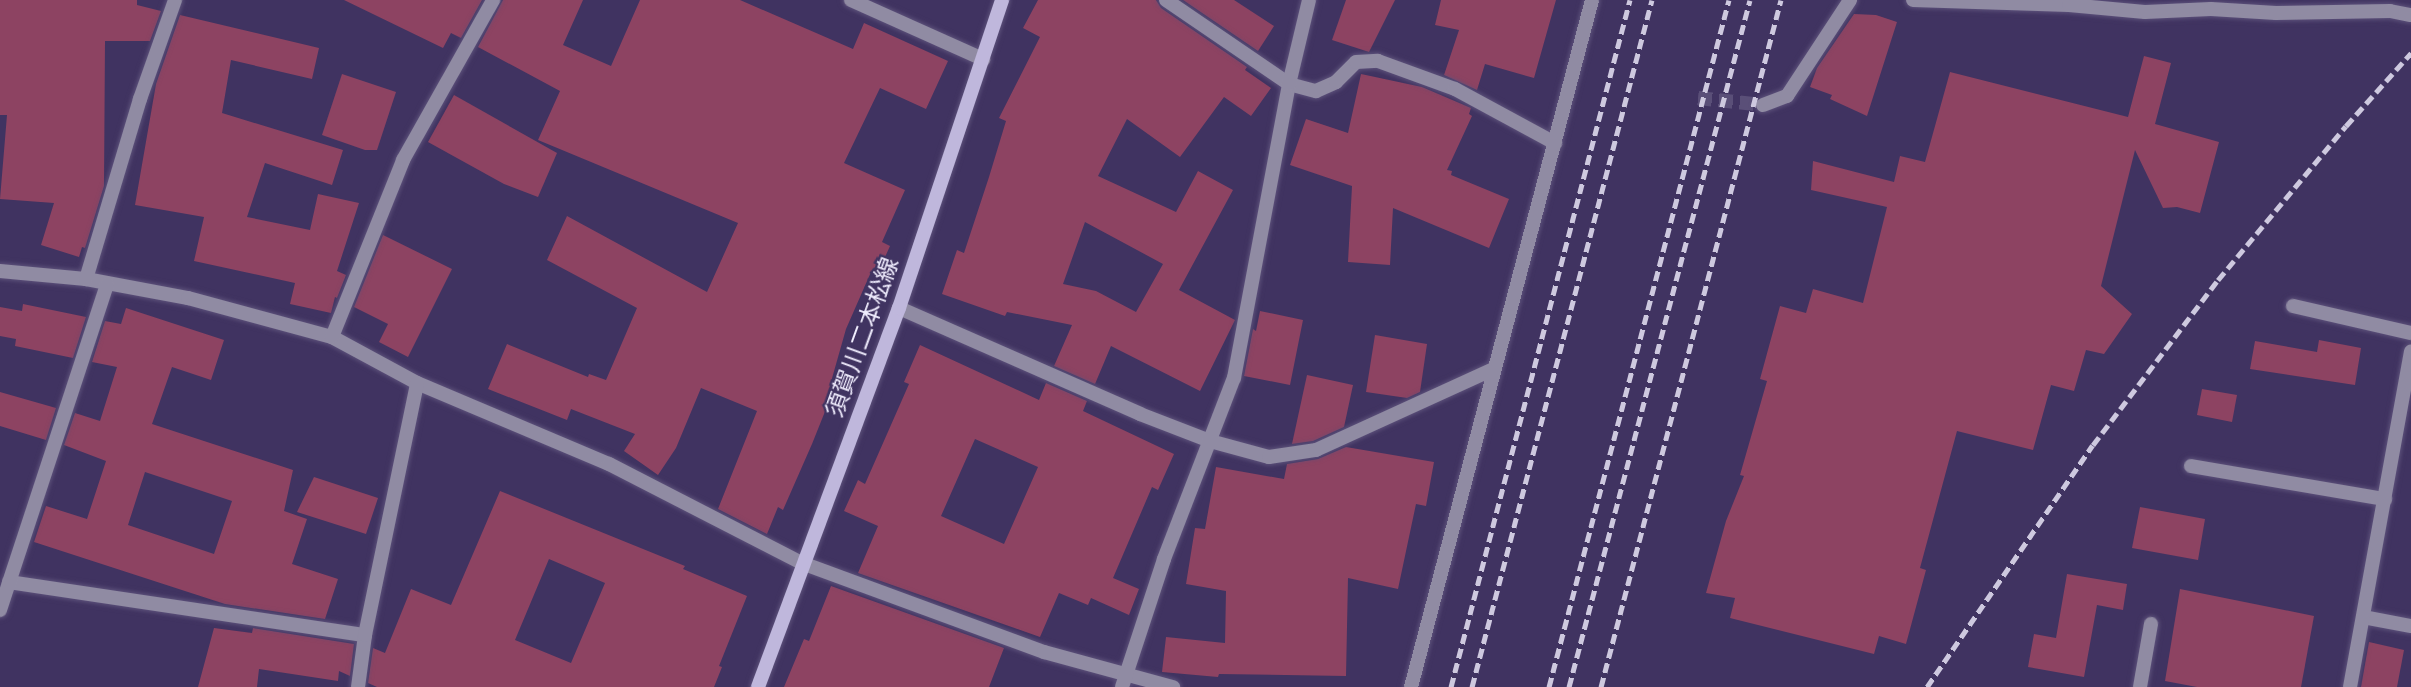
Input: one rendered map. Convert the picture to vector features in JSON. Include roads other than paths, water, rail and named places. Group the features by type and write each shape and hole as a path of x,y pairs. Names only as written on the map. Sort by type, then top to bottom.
{"main road":[{"name":"須賀川二本松線","path":"758,687 899,308 1002,0"}],"street":[{"path":"86,279 140,99 175,0"},
{"path":"332,337 403,160 493,0"},
{"path":"851,0 983,59"},
{"path":"1166,0 1289,84 1316,91 1336,82 1356,62 1378,61 1455,89 1555,143"},
{"path":"1123,681 1164,559 1234,378 1289,84 1309,0"},
{"path":"1411,687 1592,0"},
{"path":"1763,105 1787,96 1850,0"},
{"path":"1913,0 2069,5 2145,12 2212,5 2276,13 2344,5 2393,5 2411,15"},
{"path":"0,271 86,279 187,298 332,337 417,383 609,464 802,563 1123,681 1173,687"},
{"path":"0,610 107,284"},
{"path":"2293,306 2411,332"},
{"path":"899,308 1210,441 1269,457 1316,450 1494,369"},
{"path":"2350,687 2411,351"},
{"path":"358,687 365,635 417,383"},
{"path":"2191,466 2385,499"},
{"path":"9,582 365,635"},
{"path":"2363,617 2411,626"},
{"path":"2140,687 2151,624"}],"tunnel":[{"path":"1698,98 1763,105"}],"railway":[{"path":"1451,687 1630,0"},
{"path":"1472,687 1652,0"},
{"path":"1549,687 1729,0"},
{"path":"1569,687 1750,0"},
{"path":"1601,687 1781,0"},
{"path":"1927,687 2093,445 2218,280 2346,126 2411,53"}]}
